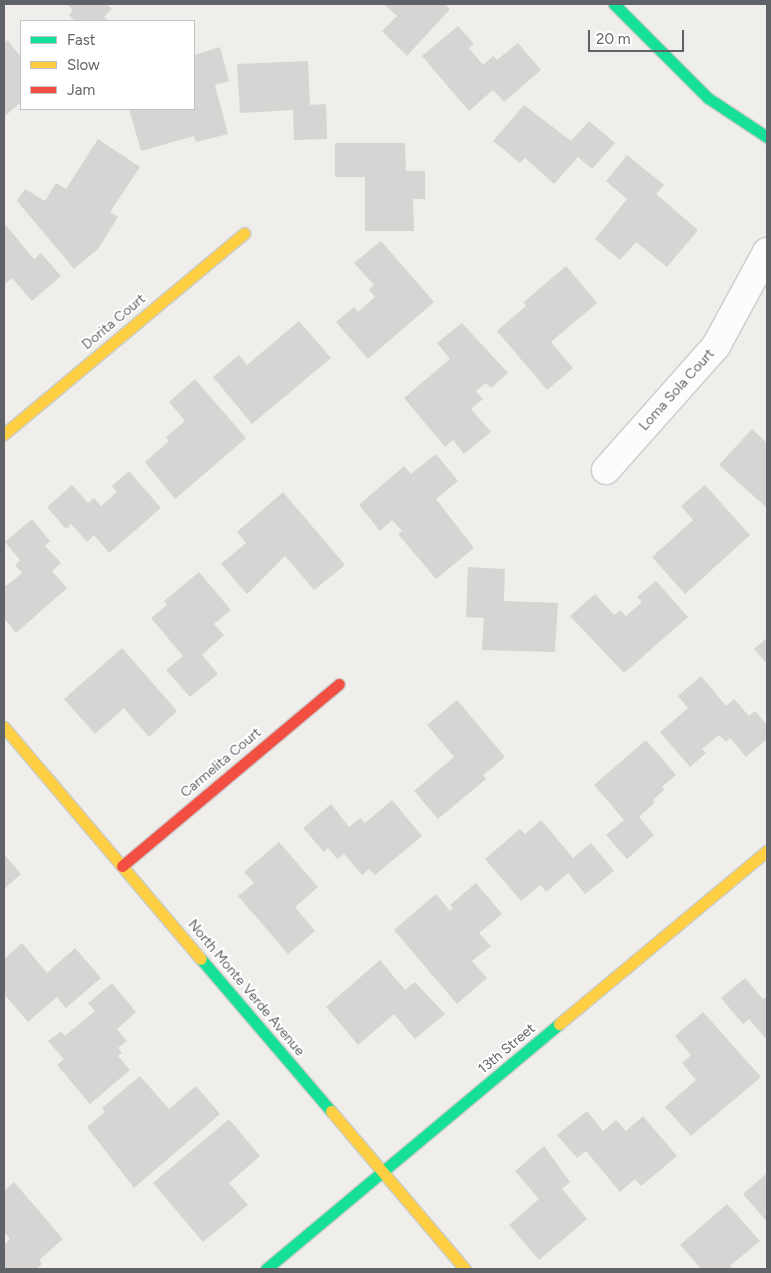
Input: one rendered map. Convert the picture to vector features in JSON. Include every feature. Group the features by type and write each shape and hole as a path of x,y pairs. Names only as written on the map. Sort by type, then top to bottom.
{"street":[{"path":"614,4 708,98 767,138"},
{"name":"Dorita Court","path":"4,434 244,233"},
{"name":"Loma Sola Court","path":"606,470 716,346 767,252"},
{"name":"Carmelita Court","path":"122,866 339,684"},
{"name":"North Monte Verde Avenue","path":"4,727 380,1172 466,1269"},
{"name":"13th Street","path":"266,1269 380,1172 767,852"}],"building":[{"path":"66,4 106,4 112,9 104,17 108,20 74,20 69,15 73,10"},
{"path":"384,4 445,4 450,9 407,56 382,31 397,16"},
{"path":"458,26 474,44 469,48 483,65 493,56 497,60 518,43 541,70 504,102 493,90 469,111 422,56"},
{"path":"7,40 20,56 20,103 4,117 4,43"},
{"path":"220,47 229,81 215,85 228,134 196,142 194,136 141,151 129,110 195,110 195,55"},
{"path":"308,61 310,105 326,104 327,139 294,140 293,110 240,113 237,64"},
{"path":"524,105 571,141 589,121 615,143 592,169 578,157 554,184 525,158 520,163 493,141"},
{"path":"98,139 140,167 110,212 118,217 98,249 74,269 17,201 25,189 45,201 56,183 66,189"},
{"path":"335,143 405,143 406,171 425,171 425,199 413,199 414,231 365,231 365,177 335,177"},
{"path":"627,155 664,185 656,194 698,230 667,267 636,242 620,260 595,239 627,199 606,181"},
{"path":"4,223 34,259 41,253 61,276 32,301 12,278 4,285"},
{"path":"381,241 434,302 368,359 336,322 354,307 358,312 375,297 369,290 374,285 354,263"},
{"path":"566,266 597,303 551,342 573,368 547,390 497,331 526,306 524,302"},
{"path":"299,321 331,358 252,424 213,377 239,355 247,365"},
{"path":"462,323 508,373 491,388 486,383 476,391 483,399 471,409 491,432 464,454 453,440 445,447 404,398 450,359 437,343"},
{"path":"195,379 246,438 175,499 145,462 169,441 166,437 185,421 169,402"},
{"path":"752,429 767,443 767,508 719,465"},
{"path":"436,454 458,481 436,499 474,548 436,579 398,534 402,531 392,520 380,531 359,505 404,466 411,474"},
{"path":"129,471 161,508 109,553 94,535 87,542 71,524 66,529 47,507 72,485 88,503 94,498 101,506 117,492 112,486"},
{"path":"705,485 750,535 685,594 652,557 693,520 681,506"},
{"path":"283,492 345,565 314,590 285,556 247,594 221,564 246,543 237,532"},
{"path":"32,519 50,541 45,546 61,563 52,571 67,588 16,633 4,618 4,583 6,586 22,573 15,565 20,560 5,542"},
{"path":"468,567 505,569 504,601 558,603 555,652 482,650 484,618 466,617"},
{"path":"199,572 231,610 214,624 224,635 202,655 218,674 190,697 166,670 183,656 151,618 167,605 164,601"},
{"path":"656,581 688,617 624,673 570,616 595,594 614,615 620,610 626,616 642,602 637,597"},
{"path":"767,638 767,664 754,649"},
{"path":"122,648 177,711 149,737 124,708 95,734 64,699"},
{"path":"701,676 726,706 734,699 749,716 755,711 767,725 767,739 746,757 730,738 726,742 719,735 702,749 706,753 690,767 660,732 688,708 678,696"},
{"path":"457,700 505,757 483,775 486,779 438,819 414,791 454,757 427,725"},
{"path":"646,740 676,775 662,787 664,790 653,800 655,802 639,817 654,835 627,859 606,835 624,820 594,785"},
{"path":"392,800 422,836 375,875 369,869 362,875 344,854 337,859 328,848 324,852 303,828 331,804 349,827 360,818 365,823"},
{"path":"541,820 573,858 591,843 614,871 585,894 568,873 546,892 540,885 521,901 485,859 520,829 525,834"},
{"path":"279,842 318,887 295,907 315,931 288,954 238,896 254,883 244,872"},
{"path":"4,854 21,874 4,889"},
{"path":"476,883 502,914 479,933 491,946 472,961 487,978 457,1004 394,930 436,894 450,911 453,908 450,905"},
{"path":"22,943 47,973 75,948 101,978 66,1008 57,997 28,1022 4,994 4,959"},
{"path":"380,960 405,990 415,982 445,1014 415,1039 394,1014 358,1045 326,1007"},
{"path":"745,978 763,999 767,996 767,1040 749,1019 743,1024 721,998"},
{"path":"112,983 136,1012 117,1029 127,1041 118,1048 122,1053 118,1056 130,1070 90,1104 57,1065 64,1059 48,1041 61,1031 65,1036 95,1011 88,1003"},
{"path":"703,1012 761,1077 691,1136 665,1107 696,1080 682,1063 691,1055 675,1036"},
{"path":"140,1076 169,1109 196,1086 220,1114 134,1188 87,1127 105,1112 102,1108"},
{"path":"587,1111 603,1131 616,1120 626,1131 643,1116 677,1156 641,1186 635,1179 620,1192 586,1151 577,1158 557,1135"},
{"path":"229,1119 260,1156 229,1183 248,1205 203,1242 153,1183"},
{"path":"544,1146 570,1182 562,1189 587,1219 539,1260 509,1225 539,1199 515,1171"},
{"path":"767,1173 767,1222 743,1194"},
{"path":"14,1182 63,1239 39,1260 42,1264 36,1269 4,1269 4,1245 10,1239 4,1232 4,1191"},
{"path":"727,1204 760,1241 730,1266 733,1269 701,1269 680,1245"}],"traffic: fast":[{"path":"614,4 708,98 767,137"},
{"path":"201,959 331,1111"},
{"path":"266,1269 559,1024"}],"traffic: slow":[{"path":"4,434 244,233"},
{"path":"4,727 201,959"},
{"path":"559,1024 767,851"},
{"path":"331,1111 465,1269"}],"traffic: jam":[{"path":"122,866 339,684"}]}
